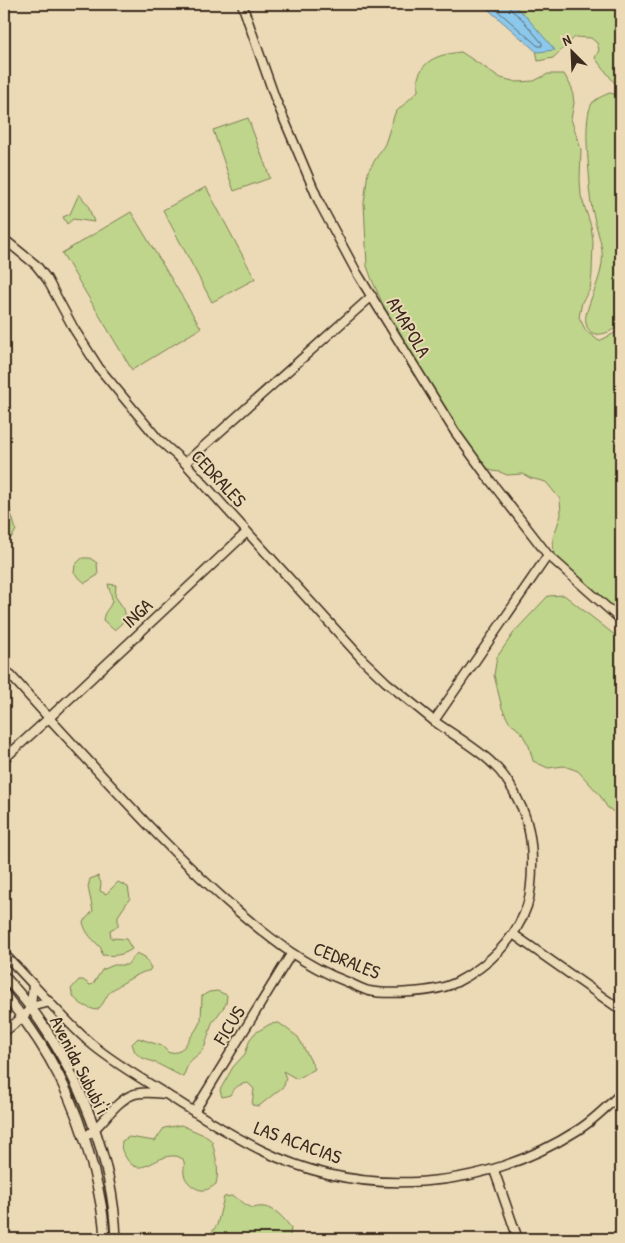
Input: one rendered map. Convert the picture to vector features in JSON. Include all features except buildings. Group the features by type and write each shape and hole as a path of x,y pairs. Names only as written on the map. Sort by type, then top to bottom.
{"street":[{"name":"AMAPOLA","path":"242,4 276,98 320,204 357,273 455,432 489,480 548,555 621,620"},
{"name":"CEDRALES","path":"4,239 20,250 47,279 74,329 99,368 158,439 185,463 363,660 434,721 492,763 506,780 522,810 532,848 532,874 528,905 513,934 503,947 482,965 456,982 431,990 395,993 368,990 334,977 291,954 267,936 212,888 164,842 4,668"},
{"path":"185,463 372,296"},
{"name":"INGA","path":"49,718 247,532"},
{"path":"434,721 548,555"},
{"path":"4,759 49,718"},
{"path":"513,934 621,1010"},
{"name":"LAS ACACIAS","path":"4,954 88,1042 194,1112 262,1150 302,1166 336,1176 370,1181 423,1183 494,1170 554,1144 580,1129 621,1093"},
{"name":"FICUS","path":"194,1112 291,954"},
{"name":"Avenida Sububi'i","path":"4,976 31,1007 62,1057 82,1097 95,1130 108,1175 116,1239"},
{"path":"4,1032 23,1017 31,1007 33,984"},
{"name":"Avenida Sububi'i","path":"4,994 23,1017 53,1062 72,1102 85,1138 97,1185 105,1239"},
{"path":"31,1007 50,1002"},
{"path":"85,1138 95,1130 122,1100 134,1094 166,1094"},
{"path":"494,1170 518,1239"}],"green space":[{"path":"491,4 621,4 621,91 595,58 599,50 597,43 591,38 575,37 553,58 538,61 535,43"},
{"path":"461,52 501,78 517,82 534,81 548,74 564,74 572,88 574,103 571,119 581,149 581,196 591,226 593,241 590,289 582,302 579,317 586,331 599,341 621,330 621,607 611,610 556,568 553,538 561,515 560,499 546,482 523,474 507,475 492,471 473,458 428,382 414,376 407,364 407,348 401,334 385,309 367,266 364,203 368,171 385,144 395,113 418,91 418,78 422,69 431,60"},
{"path":"610,93 618,95 621,105 621,170 616,196 618,228 621,234 621,325 605,333 596,334 589,330 586,321 602,263 601,245 590,198 587,130 588,118 593,102"},
{"path":"248,118 270,178 234,191 213,130"},
{"path":"206,187 255,279 212,302 163,210"},
{"path":"79,194 88,205 94,222 73,219 67,224 63,217 70,214"},
{"path":"131,212 201,328 132,370 62,253"},
{"path":"4,504 9,506 16,530 12,537 4,542"},
{"path":"82,558 90,558 97,563 98,575 85,583 74,573 75,565"},
{"path":"108,584 116,585 115,596 124,609 126,618 114,630 103,620 112,600"},
{"path":"564,595 621,640 620,817 607,807 599,794 578,771 564,766 548,768 533,761 529,746 521,732 509,722 502,708 494,675 497,657 515,631 548,596"},
{"path":"98,876 101,883 100,891 106,894 118,882 128,887 130,898 118,916 118,926 110,930 111,938 126,939 132,949 121,954 102,955 101,948 84,926 83,922 93,911 88,887 90,879"},
{"path":"137,953 145,957 151,968 149,971 135,976 113,990 96,1010 77,1001 72,994 71,989 79,980 83,980 90,985 93,984 102,970 114,965 127,965"},
{"path":"217,991 227,995 226,1004 212,1023 205,1046 189,1062 183,1077 140,1057 135,1052 132,1044 138,1038 162,1046 169,1053 177,1052 184,1047 201,1020 202,996 209,992"},
{"path":"32,1018 39,1026 64,1069 87,1124 85,1124 57,1061 31,1020"},
{"path":"279,1023 298,1037 315,1069 297,1079 283,1071 286,1078 284,1086 259,1106 252,1105 254,1089 248,1083 240,1085 230,1095 222,1097 220,1090 233,1067 245,1054 250,1039 255,1033 270,1024"},
{"path":"181,1125 204,1135 212,1141 217,1162 217,1178 216,1184 207,1189 198,1189 188,1182 184,1174 183,1159 168,1156 148,1165 136,1167 130,1163 121,1147 122,1141 129,1137 155,1141 164,1128"},
{"path":"232,1196 253,1208 265,1207 275,1211 291,1228 290,1236 285,1239 207,1239 217,1225 224,1197"}],"water":[{"path":"482,4 511,4 524,14 555,50 537,52"}]}
